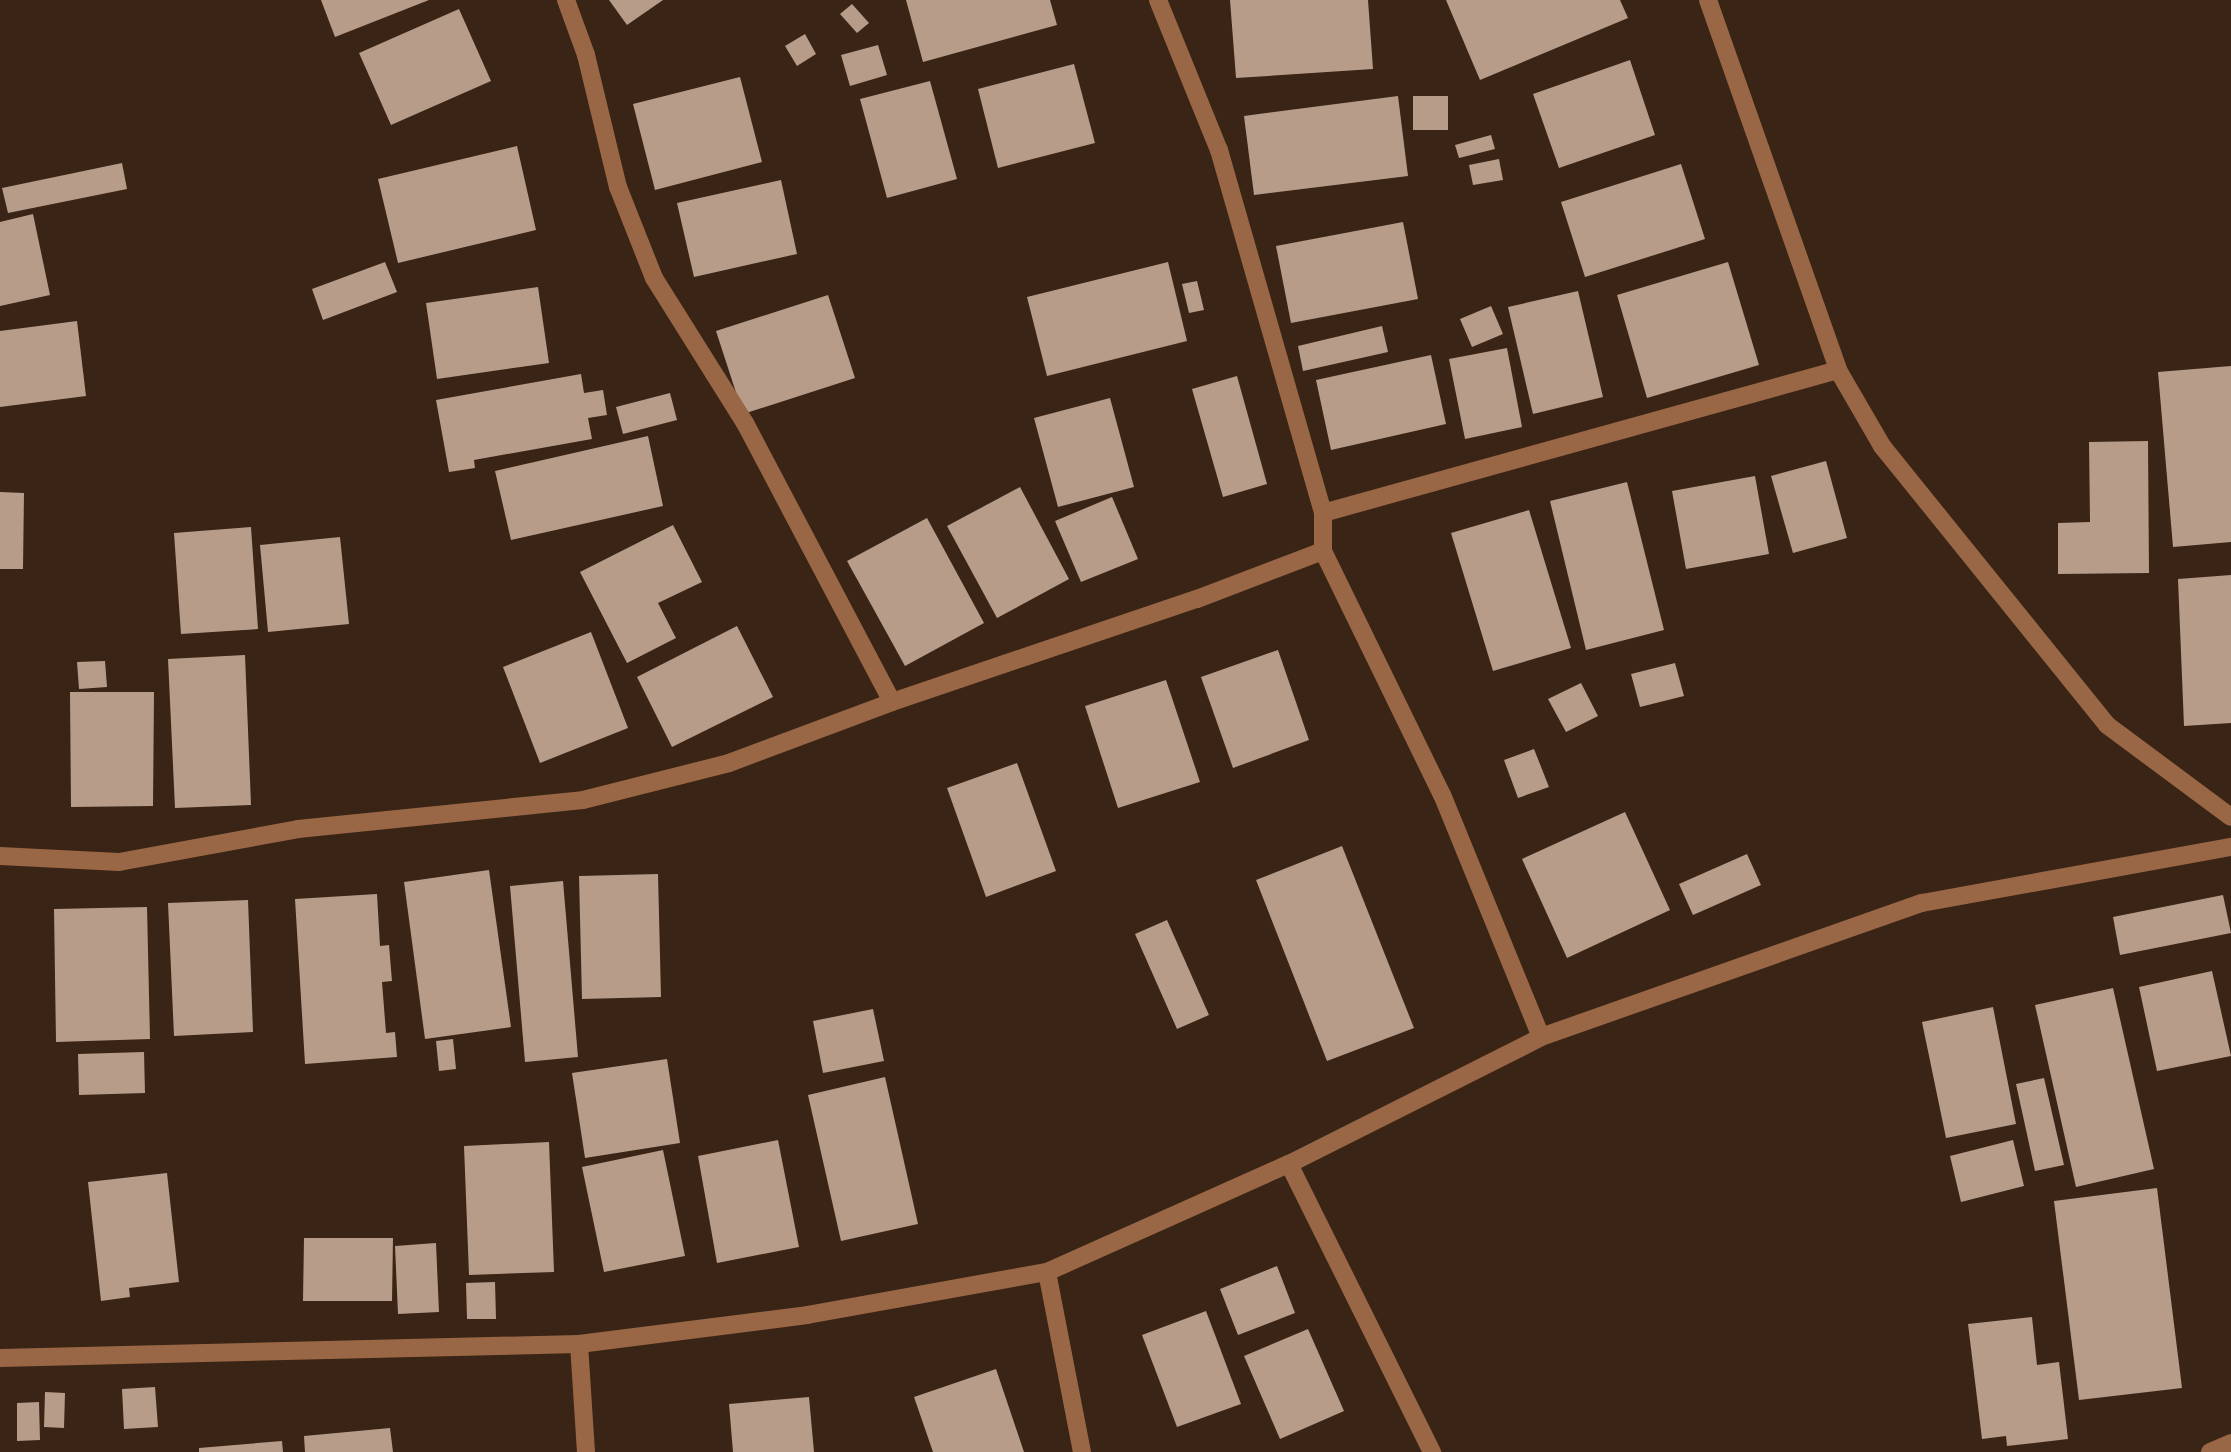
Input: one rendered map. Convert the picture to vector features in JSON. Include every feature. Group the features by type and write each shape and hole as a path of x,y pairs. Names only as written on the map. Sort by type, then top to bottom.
{"street":[{"path":"566,0 586,55 618,187 654,278 745,423 892,702"},
{"path":"1158,0 1219,150 1323,513 1323,551 1442,795 1541,1037"},
{"path":"1708,0 1838,370 1882,446 2107,726 2231,817"},
{"path":"1323,513 1838,370"},
{"path":"0,856 119,862 298,829 583,800 729,763 892,702 1197,599 1323,551"},
{"path":"0,1358 579,1344 807,1314 1047,1272 1289,1164 1541,1037 1922,903 2231,847"},
{"path":"1289,1164 1433,1452"},
{"path":"1047,1272 1082,1452"},
{"path":"579,1344 586,1452"},
{"path":"2210,1452 2231,1443"}],"building":[{"path":"321,0 429,0 335,37"},
{"path":"609,0 663,0 627,25"},
{"path":"906,0 1050,0 1057,25 923,62"},
{"path":"1230,0 1368,0 1373,69 1236,78"},
{"path":"1446,0 1620,0 1628,18 1480,80"},
{"path":"852,4 869,23 857,33 840,14"},
{"path":"459,9 491,81 391,125 359,53"},
{"path":"805,34 816,54 797,66 785,46"},
{"path":"878,45 887,75 850,86 841,55"},
{"path":"1630,60 1655,135 1559,168 1533,94"},
{"path":"1074,64 1095,143 998,168 978,89"},
{"path":"740,77 762,162 655,190 633,104"},
{"path":"930,81 957,179 887,198 860,99"},
{"path":"1398,96 1408,176 1254,195 1244,116"},
{"path":"1413,96 1448,96 1448,130 1413,130"},
{"path":"1491,135 1495,149 1459,158 1455,145"},
{"path":"517,146 536,230 398,263 378,179"},
{"path":"1499,159 1503,180 1473,185 1469,165"},
{"path":"122,163 127,189 8,213 2,188"},
{"path":"1681,164 1705,239 1585,277 1561,202"},
{"path":"781,180 797,254 694,277 677,203"},
{"path":"33,214 50,295 0,306 0,222"},
{"path":"1403,222 1418,299 1291,323 1276,246"},
{"path":"385,262 397,292 323,320 312,289"},
{"path":"1168,262 1187,341 1047,376 1027,297"},
{"path":"1728,262 1759,365 1647,398 1617,295"},
{"path":"1197,281 1204,310 1189,313 1182,284"},
{"path":"538,287 549,363 437,379 426,303"},
{"path":"1578,291 1603,397 1533,414 1508,307"},
{"path":"828,295 855,378 743,414 716,331"},
{"path":"1491,306 1503,334 1472,347 1460,319"},
{"path":"77,321 86,396 0,407 0,331"},
{"path":"1382,326 1388,352 1303,371 1298,346"},
{"path":"1507,348 1522,427 1465,439 1449,359"},
{"path":"1431,355 1446,424 1331,450 1316,380"},
{"path":"2231,366 2231,542 2173,547 2158,372"},
{"path":"581,374 584,393 603,390 607,415 588,418 592,439 474,460 475,468 449,472 436,400"},
{"path":"1237,376 1267,484 1223,497 1192,389"},
{"path":"670,393 677,420 623,434 616,407"},
{"path":"1110,398 1134,487 1058,507 1034,418"},
{"path":"648,436 663,506 511,540 495,471"},
{"path":"2148,441 2149,573 2058,574 2058,523 2090,522 2089,442"},
{"path":"1826,461 1847,538 1793,553 1771,476"},
{"path":"1755,476 1769,554 1686,569 1672,491"},
{"path":"1627,482 1664,630 1586,650 1550,501"},
{"path":"1020,487 1069,579 997,618 947,526"},
{"path":"0,492 24,493 23,569 0,569"},
{"path":"1112,497 1138,559 1081,582 1055,521"},
{"path":"1529,510 1571,648 1493,671 1451,533"},
{"path":"927,518 984,623 905,666 847,561"},
{"path":"673,525 702,582 658,603 676,638 627,663 580,572"},
{"path":"251,527 258,629 181,634 174,533"},
{"path":"340,537 349,624 268,632 260,545"},
{"path":"2231,575 2231,723 2184,726 2178,579"},
{"path":"737,626 773,697 672,747 637,677"},
{"path":"591,632 628,728 540,763 503,667"},
{"path":"1278,650 1309,740 1233,768 1201,677"},
{"path":"245,655 251,805 175,808 168,659"},
{"path":"105,661 107,687 79,689 77,662"},
{"path":"1675,663 1684,696 1640,707 1631,674"},
{"path":"1166,680 1200,782 1118,808 1085,706"},
{"path":"1581,683 1598,716 1566,732 1548,699"},
{"path":"70,692 154,692 153,806 71,807"},
{"path":"1534,749 1549,787 1518,798 1504,760"},
{"path":"1017,763 1056,871 986,897 947,788"},
{"path":"1625,812 1670,910 1567,958 1522,859"},
{"path":"1342,846 1414,1028 1327,1061 1256,880"},
{"path":"1747,854 1761,885 1693,915 1679,884"},
{"path":"489,870 511,1027 425,1039 404,882"},
{"path":"658,874 661,997 582,999 579,876"},
{"path":"563,881 578,1057 525,1062 510,886"},
{"path":"377,894 380,946 389,945 392,981 382,982 386,1033 395,1032 397,1057 305,1064 295,899"},
{"path":"2223,895 2231,933 2120,955 2113,917"},
{"path":"248,900 253,1032 174,1036 168,903"},
{"path":"147,907 150,1039 56,1042 54,909"},
{"path":"1167,920 1209,1015 1177,1029 1135,934"},
{"path":"2212,971 2231,1056 2157,1071 2139,987"},
{"path":"2113,988 2154,1169 2076,1187 2035,1005"},
{"path":"1993,1007 2016,1124 1946,1138 1922,1022"},
{"path":"873,1009 884,1061 823,1073 813,1021"},
{"path":"453,1039 456,1069 439,1071 436,1041"},
{"path":"144,1052 145,1093 79,1095 78,1054"},
{"path":"667,1059 680,1143 585,1158 572,1073"},
{"path":"885,1077 918,1224 841,1241 808,1095"},
{"path":"2044,1078 2064,1165 2035,1171 2016,1084"},
{"path":"778,1140 799,1247 717,1263 698,1156"},
{"path":"2013,1140 2024,1186 1961,1202 1950,1156"},
{"path":"549,1142 554,1272 469,1275 464,1146"},
{"path":"663,1150 685,1256 604,1272 582,1167"},
{"path":"167,1173 179,1282 129,1288 130,1297 101,1301 88,1182"},
{"path":"2157,1188 2182,1388 2079,1400 2054,1201"},
{"path":"304,1238 393,1238 392,1301 303,1301"},
{"path":"436,1243 439,1312 398,1314 395,1246"},
{"path":"1277,1266 1295,1313 1238,1335 1220,1289"},
{"path":"495,1282 496,1319 467,1319 466,1283"},
{"path":"1206,1311 1241,1404 1177,1427 1142,1335"},
{"path":"2032,1317 2037,1365 2059,1362 2068,1439 2007,1446 2006,1436 1982,1439 1968,1324"},
{"path":"1308,1329 1344,1411 1280,1439 1244,1356"},
{"path":"996,1369 1024,1452 933,1452 914,1397"},
{"path":"155,1387 158,1427 124,1429 122,1389"},
{"path":"45,1392 65,1393 64,1428 44,1427"},
{"path":"809,1397 814,1452 733,1452 729,1404"},
{"path":"39,1402 40,1440 17,1441 17,1403"},
{"path":"390,1428 393,1452 305,1452 304,1436"},
{"path":"282,1441 283,1452 199,1452 199,1448"}]}
